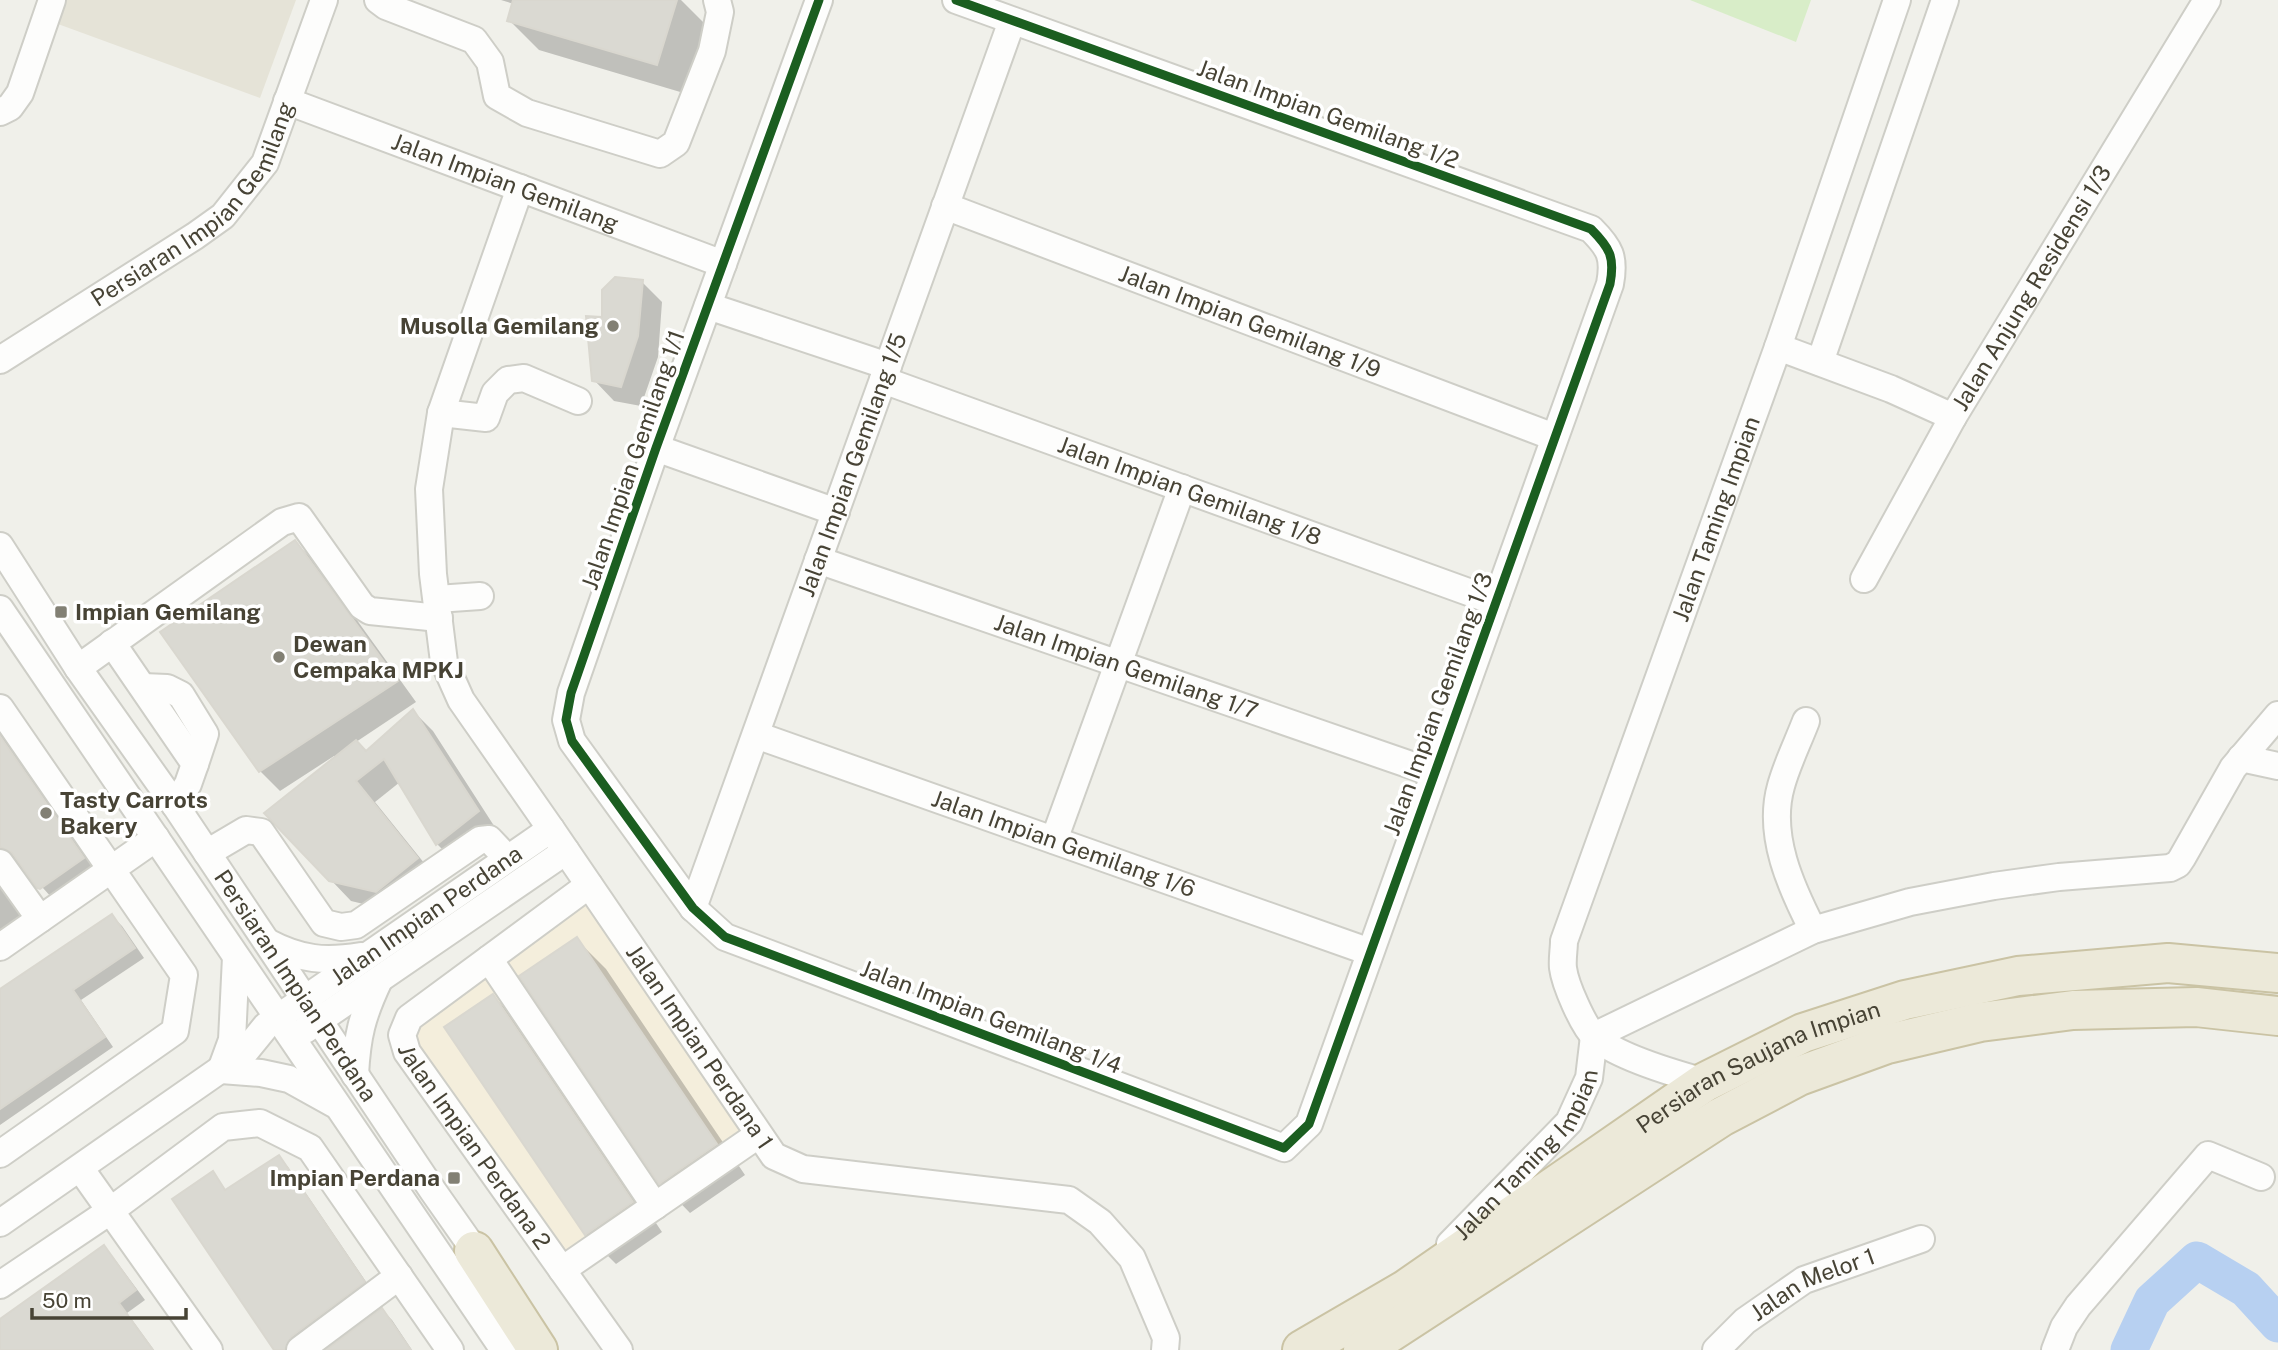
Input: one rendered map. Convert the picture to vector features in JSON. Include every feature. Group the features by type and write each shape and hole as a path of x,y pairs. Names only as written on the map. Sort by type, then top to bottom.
{"highway":[{"name":"Persiaran Saujana Impian","path":"1302,1350 1405,1290 1706,1082 1803,1032 1905,1000 2018,976 2168,963 2278,973"},
{"name":"Persiaran Saujana Impian","path":"1363,1350 1721,1117 1799,1076 1887,1044 1980,1022 2073,1010 2196,1007 2278,1016"},
{"path":"474,1251 538,1350"}],"street":[{"path":"0,112 10,107 20,93 52,0"},
{"name":"Persiaran Impian Gemilang","path":"1,359 223,216 236,203 265,163 324,0"},
{"path":"378,0 386,6 474,40 491,62 497,96 527,114 660,154 676,143 712,51 720,12 717,0"},
{"name":"Jalan Impian Gemilang 1/1","path":"693,908 572,741 566,720 571,693 656,448 819,0"},
{"path":"956,0 1012,21"},
{"name":"Jalan Taming Impian","path":"1706,1082 1677,1074 1622,1052 1594,1036 1571,997 1563,967 1564,941 1777,347 1897,0"},
{"path":"1821,362 1945,0"},
{"name":"Jalan Anjung Residensi 1/3","path":"1864,579 1953,417 2207,0"},
{"name":"Jalan Impian Gemilang 1/5","path":"693,908 1012,21"},
{"name":"Jalan Impian Gemilang 1/2","path":"1012,21 1591,229 1606,244 1614,264"},
{"name":"Jalan Impian Gemilang","path":"287,101 723,264"},
{"name":"Jalan Impian Perdana 1","path":"520,188 441,413 429,489 444,662 461,700 774,1156 803,1169 1069,1200 1100,1222 1132,1258 1166,1338 1165,1350"},
{"name":"Jalan Impian Gemilang 1/9","path":"946,206 1555,437"},
{"name":"Jalan Impian Gemilang 1/3","path":"1284,1148 1309,1124 1610,284 1614,264"},
{"name":"Jalan Impian Gemilang 1/8","path":"708,306 1182,488 1496,602"},
{"path":"1777,347 1821,362 1953,417"},
{"path":"441,413 486,418 495,393 508,380 524,378 578,401"},
{"path":"656,448 836,512"},
{"path":"1054,840 1182,488"},
{"path":"78,668 282,523 299,517 362,606 370,611 438,608 480,596"},
{"name":"Persiaran Impian Perdana","path":"0,546 78,668 175,805 474,1251 555,1350"},
{"name":"Jalan Impian Gemilang 1/7","path":"818,560 1434,772"},
{"name":"Persiaran Impian Perdana","path":"0,609 504,1350"},
{"path":"112,643 143,687 167,688 181,695 205,734 188,784 175,805"},
{"path":"0,708 184,975 175,1031 1,1151"},
{"path":"1594,1036 1813,930 1910,902 1994,886 2059,877 2170,868 2182,858 2221,786 2278,715"},
{"path":"1807,721 1781,787 1776,821 1791,888 1813,930"},
{"name":"Jalan Impian Gemilang 1/6","path":"755,735 1370,952"},
{"path":"2241,758 2278,766"},
{"name":"Jalan Impian Perdana","path":"0,1223 221,1070 244,1053 254,1039 285,1028 374,966 507,858 551,828"},
{"path":"207,853 246,830 261,832 324,923 341,927 356,925 480,840 489,839 507,858"},
{"path":"0,947 156,838"},
{"name":"Jalan Impian Perdana","path":"374,966 566,851"},
{"path":"0,863 40,919"},
{"name":"Jalan Impian Perdana 2","path":"589,885 409,1018 402,1035 407,1052 619,1350"},
{"name":"Jalan Impian Gemilang 1/4","path":"693,908 725,937 1284,1148"},
{"path":"266,942 290,954 374,966 367,1005 356,1041 355,1075"},
{"path":"236,957 232,1040 221,1070 261,1073 289,1079 338,1107"},
{"path":"489,959 655,1206"},
{"name":"Jalan Taming Impian","path":"1405,1290 1569,1122 1588,1078 1594,1036"},
{"path":"0,1285 110,1211 223,1127 260,1124 310,1148 450,1350"},
{"path":"562,1270 758,1135"},
{"path":"2054,1350 2064,1327 2078,1306 2208,1155 2261,1177"},
{"path":"80,1168 209,1350"},
{"name":"Jalan Melor 1","path":"1716,1350 1745,1321 1804,1280 1921,1239"},
{"path":"300,1350 399,1276"}],"shaded area":[{"path":"67,0 296,0 260,98 58,24"},
{"path":"586,898 750,1134 565,1261 416,1050 413,1034 418,1019"}],"green space":[{"path":"1690,0 1811,0 1796,42"}],"building":[{"path":"513,0 677,0 657,65 507,21"},
{"name":"Musolla Gemilang","path":"615,277 643,280 638,336 621,387 592,381 586,316 602,317 602,290"},
{"name":"Dewan Cempaka MPKJ","path":"295,540 398,681 259,772 160,632"},
{"path":"413,709 479,811 436,845 384,759 356,781 418,858 376,892 329,881 264,813 356,740 366,751"},
{"path":"0,736 84,858 40,889 12,853 0,847"},
{"path":"112,914 135,948 73,990 105,1037 0,1109 0,989"},
{"path":"577,937 717,1144 659,1184 519,976"},
{"path":"493,994 633,1202 585,1235 444,1027"},
{"path":"279,1155 365,1282 291,1337 285,1350 274,1350 172,1199 213,1171 225,1190"},
{"path":"104,1245 136,1290 119,1303 153,1350 0,1350 0,1319"},
{"path":"382,1308 411,1350 326,1350"}],"waterway":[{"path":"2129,1350 2152,1301 2197,1260 2246,1289 2278,1324"}],"cycle path":[{"path":"819,0 656,448 571,693 566,720 572,741 693,908 725,937 1284,1148 1309,1124 1610,284 1610,254 1591,229 956,0"}],"place":[{"name":"Musolla Gemilang","path":"613,326"},
{"name":"Impian Gemilang","path":"61,612"},
{"name":"Dewan Cempaka MPKJ","path":"279,657"},
{"name":"Tasty Carrots Bakery","path":"46,813"},
{"name":"Impian Perdana","path":"454,1178"}]}
